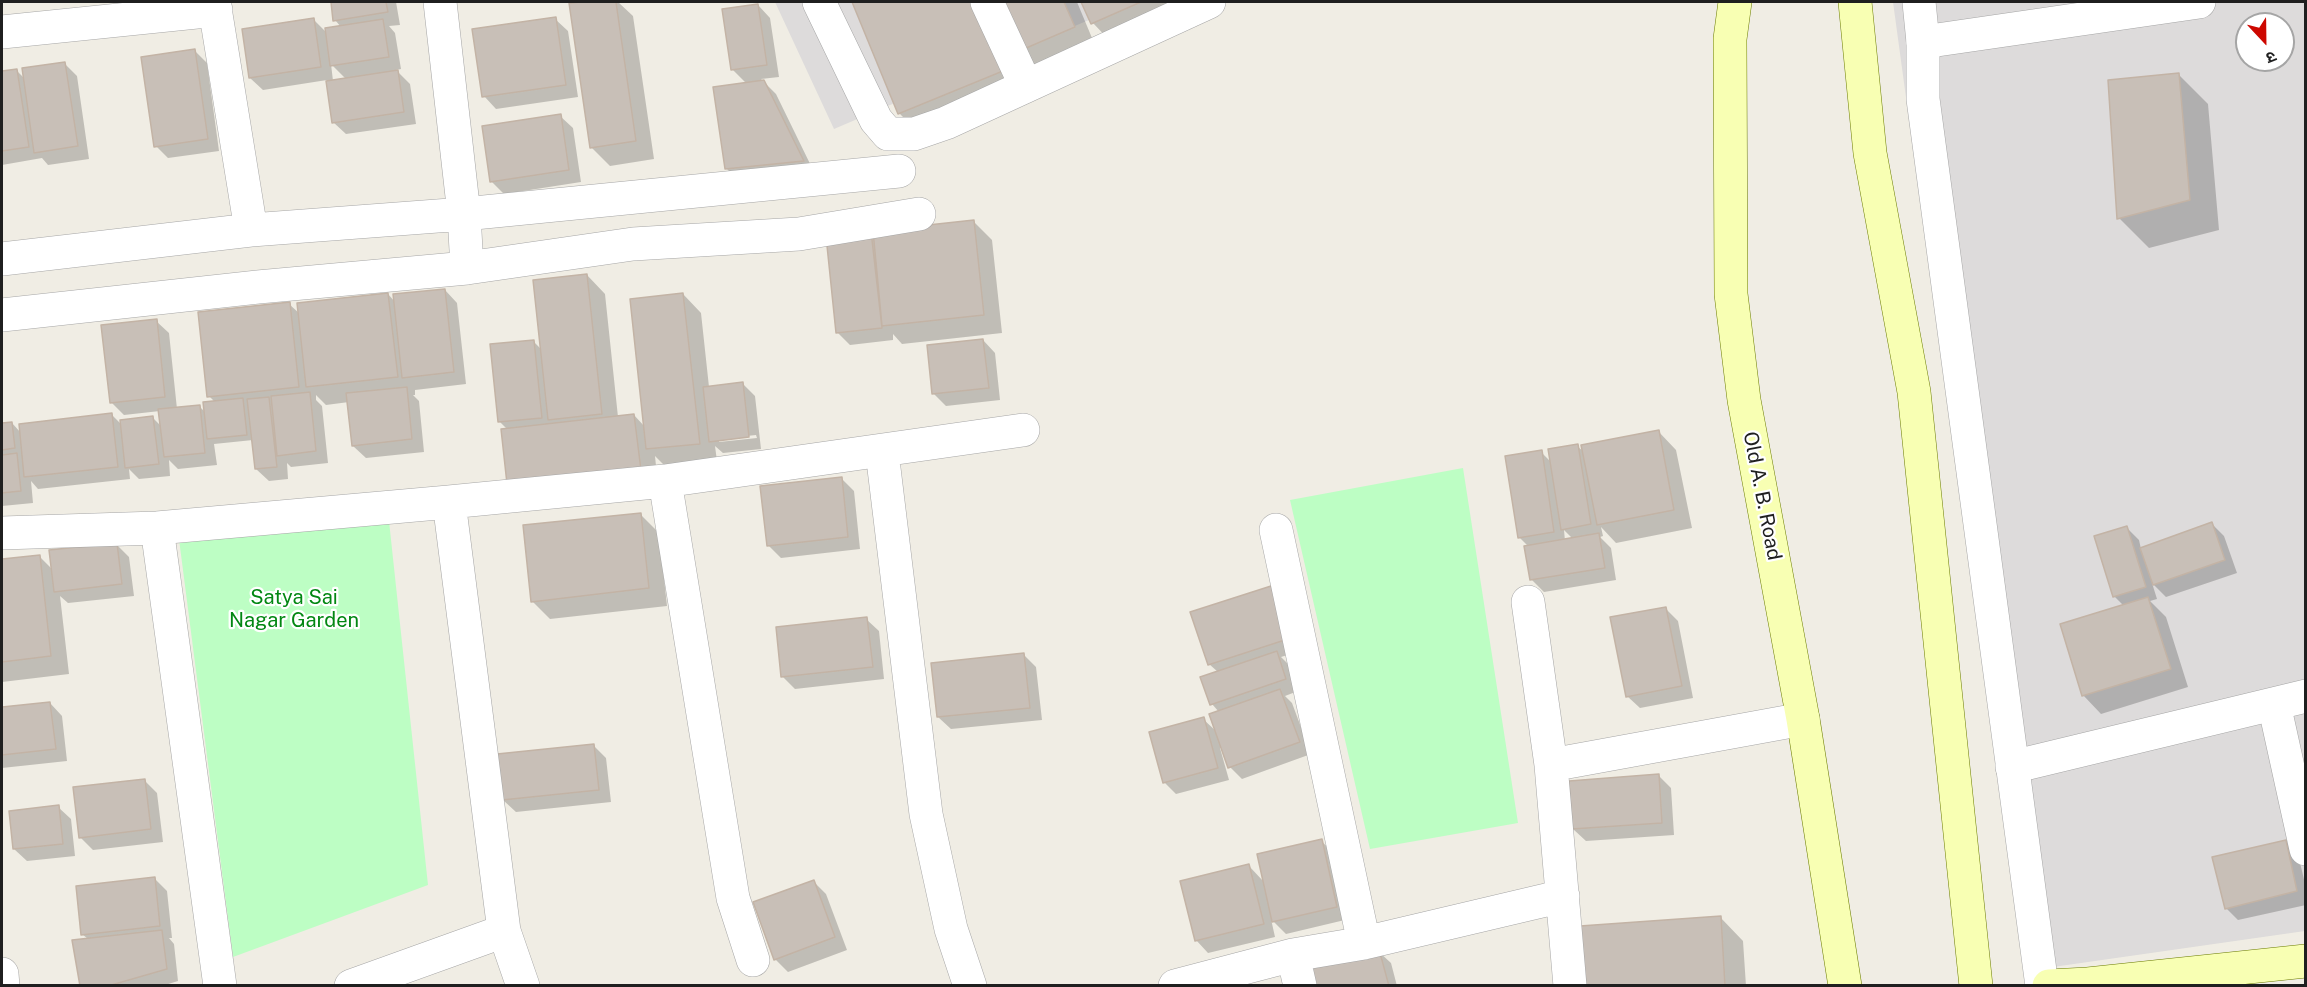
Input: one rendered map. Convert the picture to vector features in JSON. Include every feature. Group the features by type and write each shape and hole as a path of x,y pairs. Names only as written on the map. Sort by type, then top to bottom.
{"main road":[{"name":"Old A. B. Road","path":"1735,2 1730,39 1731,294 1744,400 1803,719 1845,986"},
{"path":"1855,2 1870,153 1914,392 1976,986"},
{"path":"2049,986 2306,961"}],"street":[{"path":"440,2 464,214 467,268"},
{"path":"819,2 876,120 888,134 914,134 946,123 1209,2"},
{"path":"987,2 1026,86"},
{"path":"1919,2 1923,42 1923,99 2042,986"},
{"path":"1923,42 2199,2"},
{"path":"2,32 215,6 251,230"},
{"path":"2,259 251,230 464,214 899,171"},
{"path":"2,315 258,287 467,268 633,244 799,234 919,214"},
{"path":"2,533 157,528 664,481 882,452 1023,430"},
{"path":"882,452 926,814 951,930 970,986"},
{"path":"664,481 731,887 753,960"},
{"path":"448,502 504,931 524,986"},
{"path":"157,528 220,986"},
{"path":"1276,530 1364,943"},
{"path":"1528,602 1551,765 1570,986"},
{"path":"2012,767 2306,696"},
{"path":"2274,704 2306,849"},
{"path":"1551,765 1803,719"},
{"path":"1175,986 1297,970 1364,943 1563,896"},
{"path":"351,986 504,931"},
{"path":"2,974 3,986"}],"shaded area":[{"path":"775,2 1131,2 834,129"},
{"path":"1893,2 2305,2 2305,931 2025,971"}],"green space":[{"path":"1463,468 1518,823 1370,849 1290,500"},
{"name":"Satya Sai Nagar Garden","path":"386,493 428,885 233,957 176,516"}],"building":[{"path":"331,2 386,2 388,12 333,21"},
{"path":"616,2 636,141 590,148 569,3"},
{"path":"852,2 975,2 1003,71 898,114"},
{"path":"996,2 1064,2 1075,27 1017,52"},
{"path":"1081,2 1141,2 1091,24"},
{"path":"758,4 767,65 731,70 722,9"},
{"path":"556,17 566,85 482,97 472,29"},
{"path":"314,18 321,67 249,78 242,29"},
{"path":"383,19 389,57 330,66 325,28"},
{"path":"195,49 208,139 154,147 141,57"},
{"path":"65,62 78,146 34,153 22,68"},
{"path":"17,69 29,147 2,151 2,71"},
{"path":"398,70 404,112 332,123 326,81"},
{"path":"2179,73 2190,200 2117,219 2108,80"},
{"path":"764,80 804,161 725,169 713,87"},
{"path":"561,114 569,170 490,182 482,126"},
{"path":"974,220 984,315 882,326 873,231"},
{"path":"871,231 882,328 836,333 826,236"},
{"path":"587,274 602,414 548,420 533,280"},
{"path":"445,289 454,372 402,378 393,294"},
{"path":"388,293 398,377 306,387 297,303"},
{"path":"683,293 700,444 646,449 630,299"},
{"path":"290,302 299,387 207,397 198,312"},
{"path":"157,319 165,397 110,403 101,325"},
{"path":"983,339 989,388 932,394 927,345"},
{"path":"534,340 542,418 498,422 490,344"},
{"path":"743,382 749,437 709,442 703,387"},
{"path":"407,387 412,439 352,446 346,393"},
{"path":"310,392 316,451 277,456 271,396"},
{"path":"269,397 277,467 255,469 247,399"},
{"path":"243,398 247,435 207,439 203,402"},
{"path":"200,405 205,453 164,457 158,409"},
{"path":"112,413 118,467 24,477 19,424"},
{"path":"634,414 642,478 508,493 501,429"},
{"path":"153,416 159,464 125,468 120,420"},
{"path":"12,422 15,448 2,450 2,423"},
{"path":"1659,430 1674,510 1597,525 1581,445"},
{"path":"1578,444 1591,524 1561,530 1548,449"},
{"path":"1542,450 1554,532 1518,538 1505,456"},
{"path":"17,453 21,491 2,493 2,455"},
{"path":"842,477 848,537 767,546 760,486"},
{"path":"641,513 649,588 531,602 523,525"},
{"path":"2212,522 2225,560 2153,585 2140,548"},
{"path":"2127,526 2146,587 2113,597 2094,536"},
{"path":"1599,533 1605,568 1530,580 1524,546"},
{"path":"117,543 122,584 54,592 49,550"},
{"path":"40,555 51,656 2,662 2,559"},
{"path":"1271,586 1288,639 1208,665 1190,612"},
{"path":"2148,597 2171,669 2082,696 2060,624"},
{"path":"1666,607 1682,686 1626,697 1610,617"},
{"path":"867,617 873,667 781,677 776,627"},
{"path":"1277,651 1286,679 1210,705 1200,677"},
{"path":"1024,653 1030,708 937,717 931,663"},
{"path":"1280,689 1300,742 1228,768 1209,714"},
{"path":"50,702 56,749 2,755 2,707"},
{"path":"1204,717 1218,768 1163,783 1149,732"},
{"path":"594,744 599,790 502,800 497,754"},
{"path":"1659,774 1662,823 1572,829 1569,781"},
{"path":"145,779 151,829 79,838 73,787"},
{"path":"59,805 63,844 13,849 9,811"},
{"path":"1322,839 1337,907 1272,922 1257,854"},
{"path":"2286,840 2297,891 2225,909 2212,857"},
{"path":"1249,864 1264,924 1195,941 1180,881"},
{"path":"155,877 160,926 81,935 76,886"},
{"path":"814,880 835,937 774,960 753,902"},
{"path":"1721,916 1725,986 1584,986 1580,926"},
{"path":"162,930 167,969 108,986 80,986 72,940"},
{"path":"1379,949 1389,986 1312,986 1307,969"}]}
